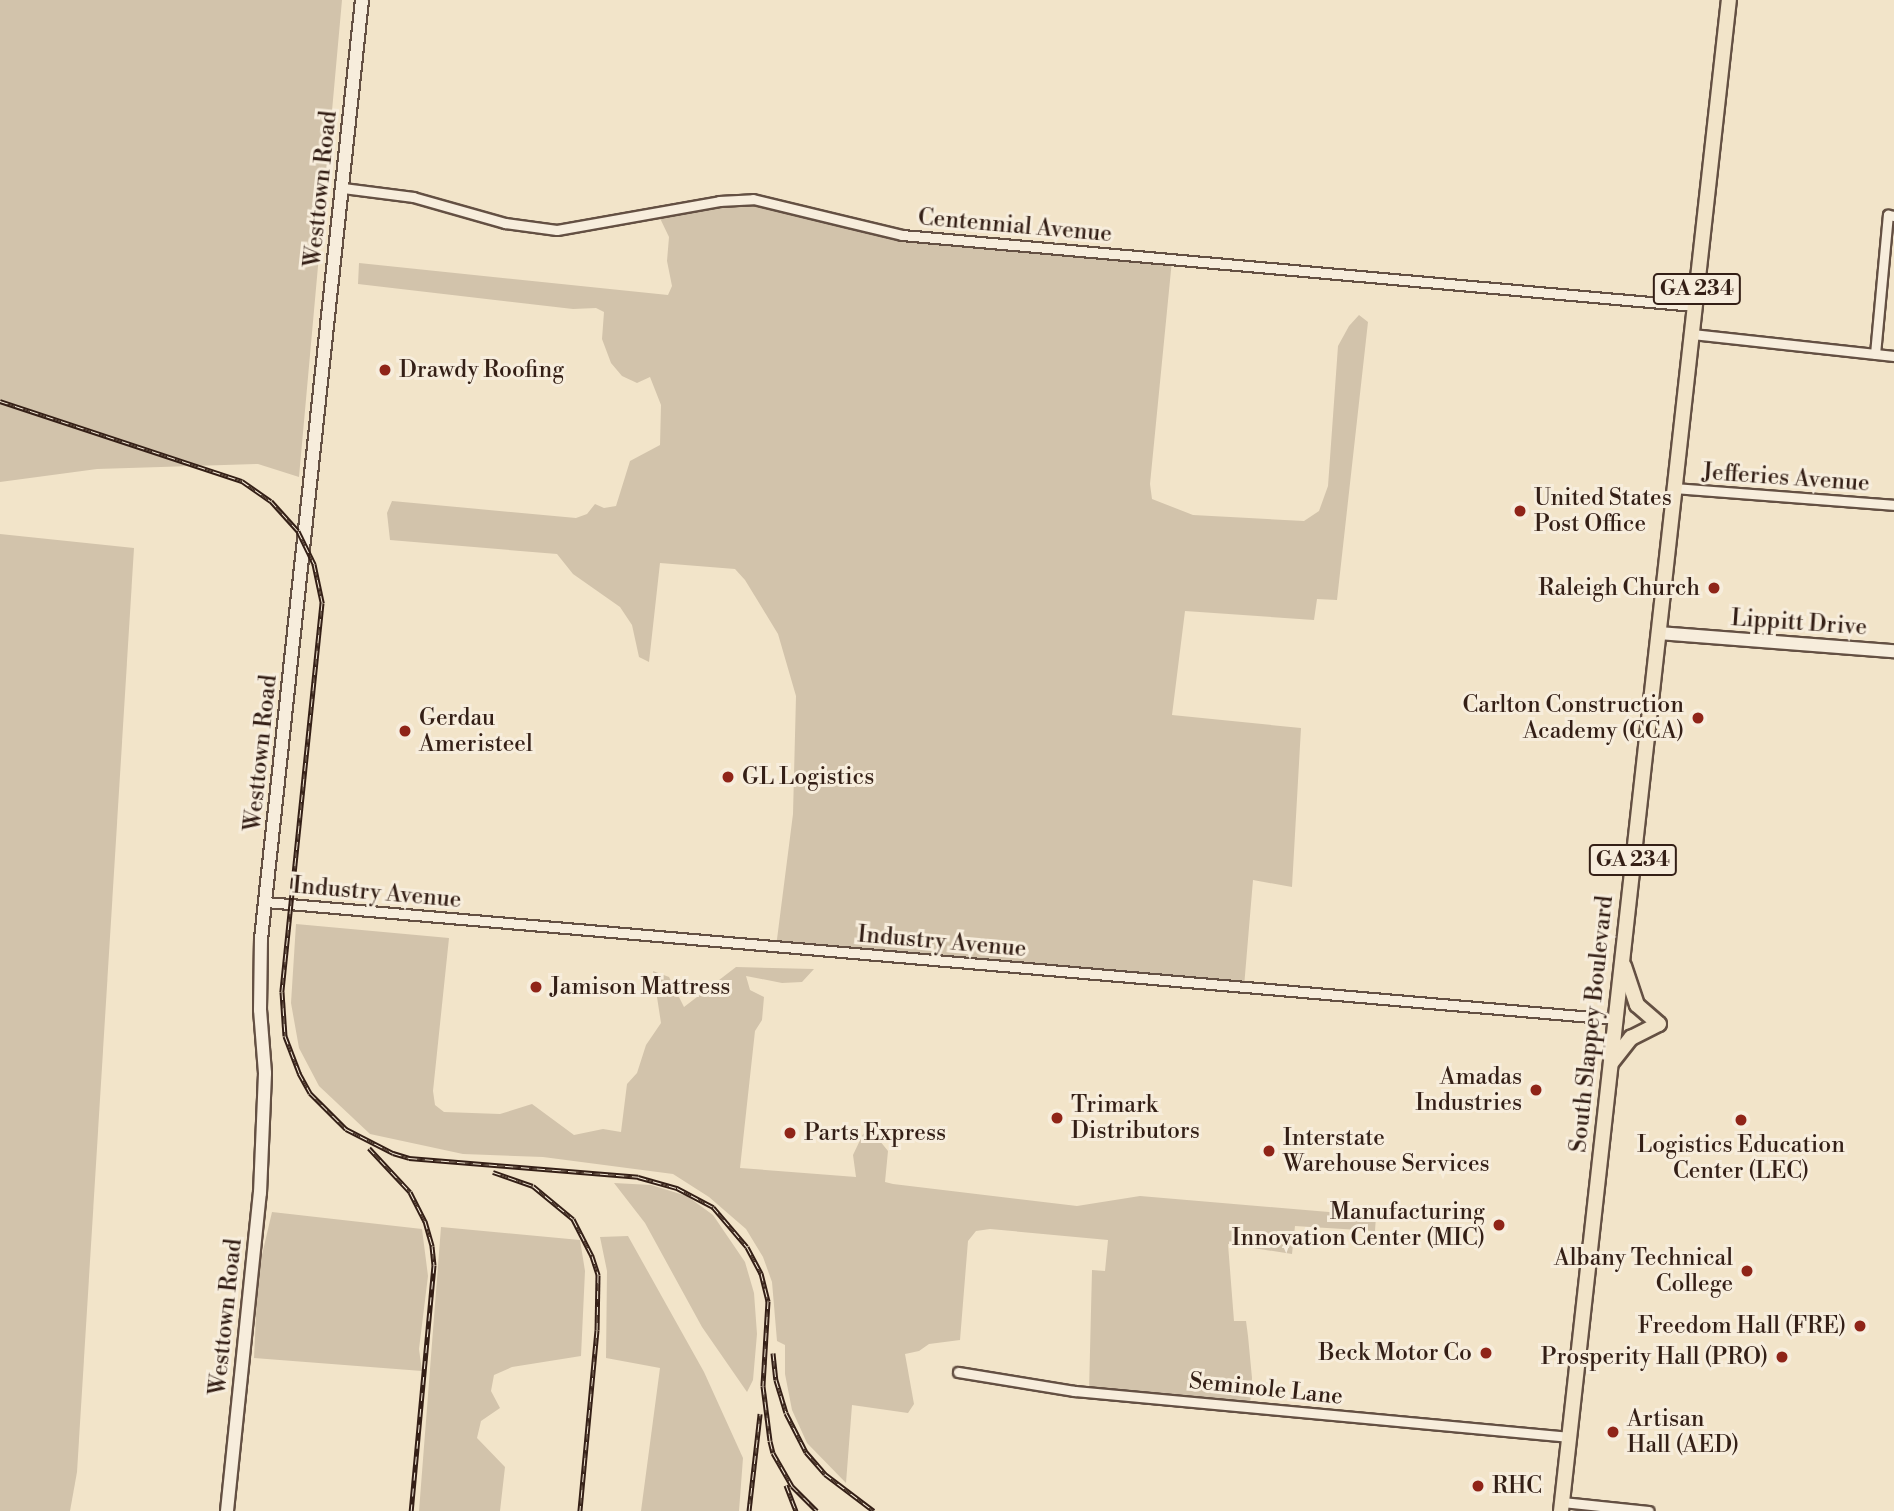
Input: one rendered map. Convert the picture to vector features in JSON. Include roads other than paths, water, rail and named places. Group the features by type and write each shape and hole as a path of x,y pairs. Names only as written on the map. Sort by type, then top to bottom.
{"main road":[{"name":"South Slappey Boulevard","path":"1562,1507 1729,0"},
{"path":"1610,1065 1631,1038 1660,1024 1637,1005 1622,958"}],"street":[{"name":"Westtown Road","path":"227,1511 260,1193 265,1073 259,968 362,0"},
{"name":"Centennial Avenue","path":"343,188 413,197 534,229 589,227 686,206 753,199 902,235 1695,306"},
{"path":"1875,354 1888,215 1894,216"},
{"path":"1692,334 1894,356"},
{"name":"Jefferies Avenue","path":"1675,488 1894,505"},
{"name":"Lippitt Drive","path":"1658,633 1894,651"},
{"name":"Industry Avenue","path":"266,902 1615,1019"},
{"name":"Seminole Lane","path":"958,1372 1074,1391 1571,1437"},
{"path":"1562,1507 1649,1511"}],"railway":[{"path":"0,401 242,481 271,501 298,531 314,564 322,603 282,992 285,1036 299,1073 310,1093 346,1129 393,1153 409,1158 638,1177 677,1188 713,1207 747,1247 761,1273 768,1301 763,1386 770,1441 773,1453 792,1486 817,1511"},
{"path":"369,1148 410,1192 425,1221 432,1246 434,1265 411,1511"},
{"path":"493,1172 533,1186 573,1219 592,1256 598,1275 597,1330 580,1511"},
{"path":"773,1353 776,1380 786,1413 806,1452 825,1474 874,1511"},
{"path":"749,1511 760,1414"},
{"path":"786,1485 796,1511"}],"place":[{"name":"Drawdy Roofing","path":"385,370"},
{"name":"United States Post Office","path":"1520,511"},
{"name":"Raleigh Church","path":"1714,588"},
{"name":"Carlton Construction Academy (CCA)","path":"1698,718"},
{"name":"Gerdau Ameristeel","path":"405,731"},
{"name":"GL Logistics","path":"728,777"},
{"name":"Jamison Mattress","path":"536,987"},
{"name":"Amadas Industries","path":"1536,1090"},
{"name":"Trimark Distributors","path":"1057,1118"},
{"name":"Logistics Education Center (LEC)","path":"1741,1120"},
{"name":"Parts Express","path":"790,1133"},
{"name":"Interstate Warehouse Services","path":"1269,1151"},
{"name":"Manufacturing Innovation Center (MIC)","path":"1499,1225"},
{"name":"Albany Technical College","path":"1747,1271"},
{"name":"Freedom Hall (FRE)","path":"1860,1326"},
{"name":"Beck Motor Co","path":"1486,1353"},
{"name":"Prosperity Hall (PRO)","path":"1782,1357"},
{"name":"Artisan Hall (AED)","path":"1613,1432"},
{"name":"RHC","path":"1478,1486"}]}
